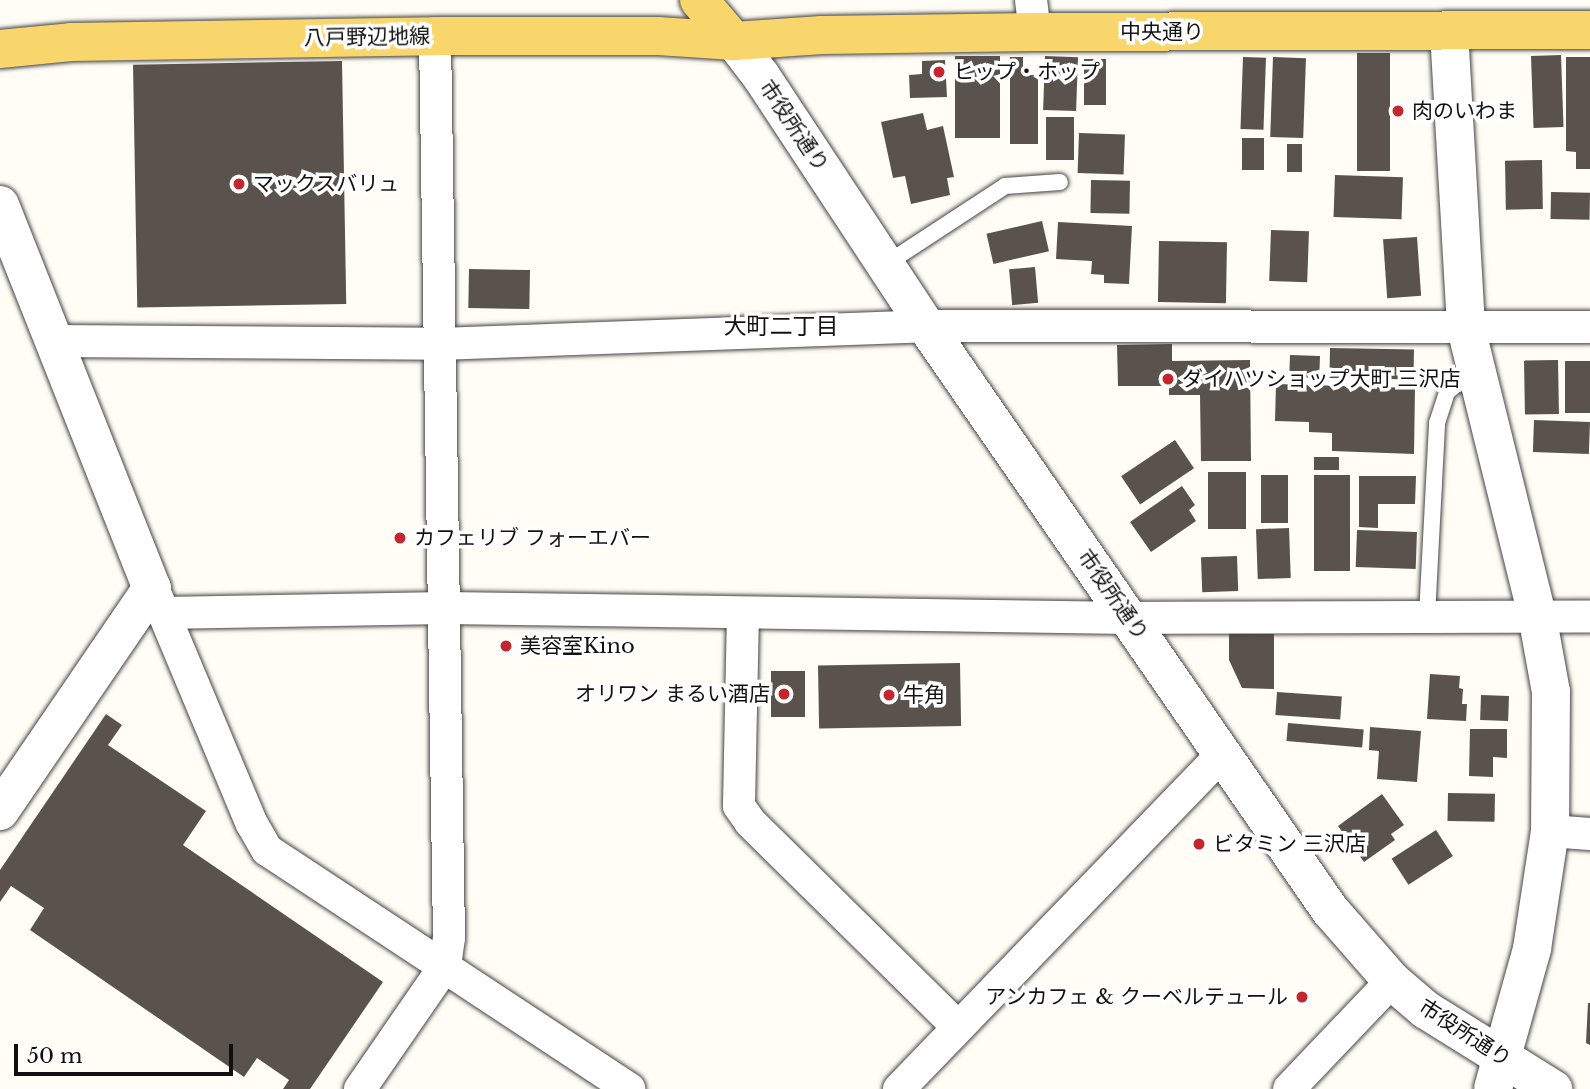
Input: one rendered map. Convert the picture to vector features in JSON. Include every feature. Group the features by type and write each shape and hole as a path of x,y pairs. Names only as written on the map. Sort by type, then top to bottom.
{"main road":[{"path":"699,0 734,41"},
{"name":"中央通り","path":"734,41 1033,16 1450,15 1590,30"},
{"name":"八戸野辺地線","path":"0,49 71,42 435,36 658,36 734,41"}],"street":[{"path":"1450,15 1466,328 1537,615 1551,692 1550,831 1532,949 1498,1073"},
{"path":"360,1089 445,965 449,938 446,608 435,36"},
{"name":"市役所通り","path":"734,41 761,76 926,326 1330,910 1392,981 1498,1073 1553,1089"},
{"path":"0,205 158,600 253,824 267,850 445,965 629,1089"},
{"path":"54,341 439,344 926,326 1590,327"},
{"path":"158,600 446,608 1128,618 1590,616"},
{"path":"0,811 158,600"},
{"path":"743,613 739,806 750,822 958,1027"},
{"path":"899,1089 1223,753"},
{"path":"1550,831 1590,834"},
{"path":"1289,1089 1392,981"}],"lane":[{"path":"886,264 1005,186 1060,183"},
{"path":"1427,616 1437,423 1447,392 1476,368"}],"building":[{"path":"1357,53 1390,53 1390,171 1357,171"},
{"path":"1561,55 1564,127 1534,128 1531,56"},
{"path":"955,56 1000,56 1000,138 955,138"},
{"path":"1045,56 1078,57 1076,111 1043,110"},
{"path":"1010,57 1023,57 1023,75 1038,75 1038,144 1010,144"},
{"path":"1243,57 1266,58 1263,130 1240,129"},
{"path":"1273,57 1306,58 1303,138 1270,137"},
{"path":"1566,57 1590,57 1590,169 1576,169 1576,152 1566,151"},
{"path":"1084,59 1106,59 1106,105 1084,105"},
{"path":"945,60 947,97 910,98 909,75 922,74 922,61"},
{"name":"マックスバリュ","path":"342,61 346,304 137,308 133,65"},
{"path":"923,113 927,130 943,126 954,177 947,178 950,195 911,204 905,176 893,178 881,122"},
{"path":"1046,117 1074,117 1074,160 1046,160"},
{"path":"1079,133 1125,135 1124,175 1078,173"},
{"path":"1242,138 1264,138 1264,170 1242,170"},
{"path":"1287,144 1302,144 1302,172 1287,172"},
{"path":"1542,160 1543,209 1506,210 1505,161"},
{"path":"1335,175 1403,177 1401,219 1334,217"},
{"path":"1091,180 1130,181 1129,214 1090,213"},
{"path":"1551,192 1590,193 1590,220 1551,219"},
{"path":"1042,221 1049,251 993,264 986,234"},
{"path":"1058,222 1132,226 1129,284 1104,283 1104,275 1091,274 1092,261 1056,259"},
{"path":"1271,230 1309,231 1307,282 1269,281"},
{"path":"1417,237 1421,296 1387,298 1383,239"},
{"path":"1159,241 1227,242 1226,303 1158,302"},
{"path":"1035,267 1038,303 1012,305 1009,269"},
{"path":"469,269 530,270 529,309 468,308"},
{"path":"1172,344 1172,361 1250,360 1251,461 1201,461 1200,395 1169,395 1169,386 1118,386 1117,345"},
{"path":"1330,348 1414,349 1413,379 1329,378"},
{"path":"1290,355 1320,356 1319,378 1289,377"},
{"path":"1558,360 1559,414 1525,415 1524,361"},
{"path":"1565,361 1590,361 1590,413 1565,413"},
{"path":"1276,384 1415,388 1414,454 1332,451 1332,433 1309,432 1309,422 1275,421"},
{"path":"1534,420 1590,422 1589,454 1533,452"},
{"path":"1175,440 1194,468 1140,505 1121,476"},
{"path":"1314,457 1339,457 1339,470 1314,470"},
{"path":"1208,472 1246,472 1246,529 1208,529"},
{"path":"1261,475 1288,475 1288,523 1261,523"},
{"path":"1314,475 1350,475 1350,571 1314,571"},
{"path":"1359,476 1416,476 1415,504 1378,504 1378,528 1359,527"},
{"path":"1182,486 1195,505 1189,510 1196,521 1151,552 1130,522"},
{"path":"1289,528 1291,578 1258,579 1256,529"},
{"path":"1357,530 1417,532 1416,569 1356,567"},
{"path":"1237,556 1238,591 1202,592 1201,557"},
{"path":"1229,633 1274,634 1274,689 1242,688 1229,660"},
{"name":"牛角","path":"960,663 961,726 819,728 818,665"},
{"path":"771,671 805,671 805,717 771,717"},
{"path":"1430,674 1460,676 1462,704 1467,704 1466,721 1427,719"},
{"path":"1277,692 1342,697 1340,719 1275,715"},
{"path":"1481,695 1509,696 1508,721 1480,720"},
{"path":"106,714 122,725 108,745 206,811 183,845 383,982 310,1089 283,1089 289,1080 257,1058 244,1077 30,930 44,908 11,886 0,902 0,870"},
{"path":"1288,723 1364,730 1362,748 1286,741"},
{"path":"1370,727 1421,731 1417,782 1377,779 1379,751 1369,750"},
{"path":"1470,729 1507,729 1507,758 1493,757 1493,777 1469,776"},
{"path":"1448,793 1495,794 1495,822 1448,821"},
{"path":"1382,794 1404,825 1391,834 1395,840 1364,862 1338,826"},
{"path":"1436,830 1453,856 1408,885 1392,859"},
{"path":"1590,1003 1590,1045 1586,1043"}],"place":[{"name":"ヒップ・ホップ","path":"939,72"},
{"name":"肉のいわま","path":"1398,111"},
{"name":"マックスバリュ","path":"239,184"},
{"name":"ダイハツショップ大町 三沢店","path":"1168,379"},
{"name":"カフェリブ フォーエバー","path":"400,538"},
{"name":"美容室Kino","path":"506,646"},
{"name":"オリワン まるい酒店","path":"784,694"},
{"name":"牛角","path":"889,695"},
{"name":"ビタミン 三沢店","path":"1199,844"},
{"name":"アンカフェ & クーベルテュール","path":"1302,997"}],"district":[{"name":"大町二丁目","path":"781,326"}]}
